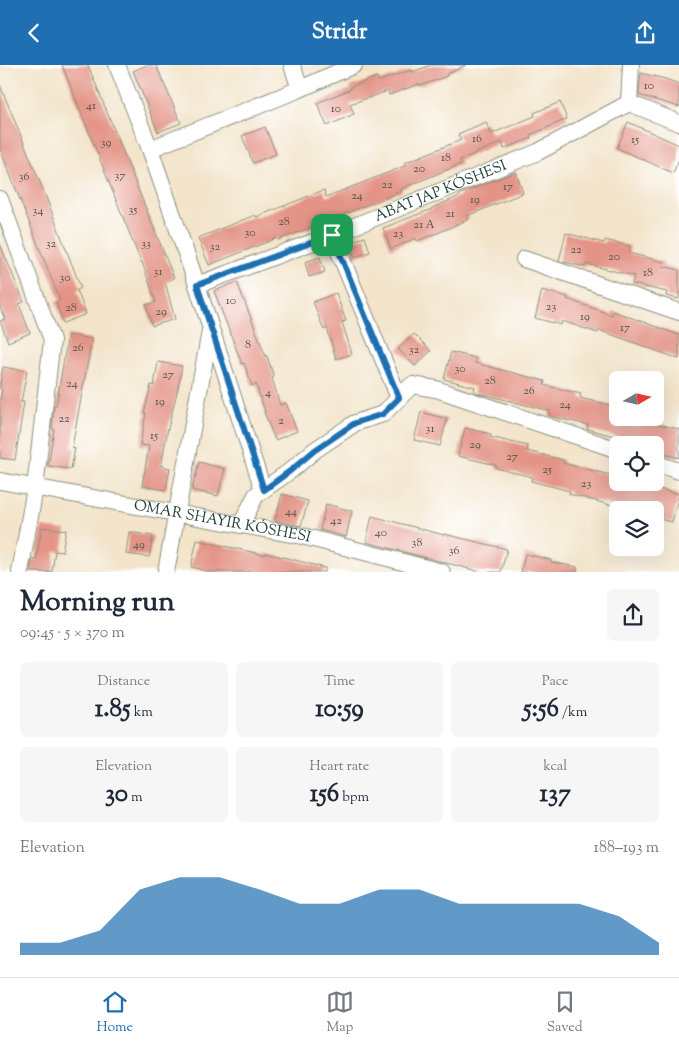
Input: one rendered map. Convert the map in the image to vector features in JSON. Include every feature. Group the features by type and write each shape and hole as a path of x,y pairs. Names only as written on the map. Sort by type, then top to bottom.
{"street":[{"path":"117,65 150,149 264,490"},
{"path":"292,65 300,89"},
{"path":"150,149 300,89 354,65"},
{"path":"631,65 629,103 679,123"},
{"name":"ABAT JAP KÓSHESI","path":"197,285 332,235 538,152 629,103"},
{"path":"0,199 52,340 36,488 20,572"},
{"path":"332,235 399,398"},
{"path":"524,259 679,312"},
{"path":"166,572 211,329"},
{"path":"242,525 256,495 290,471 315,450 355,423 383,414 412,385 436,389 609,447"},
{"path":"664,466 679,471"},
{"path":"0,481 302,536 442,572"}],"building":[{"path":"62,65 88,65 174,278 165,282 175,319 152,326 146,305 156,302 142,262"},
{"path":"147,65 156,65 181,123 158,132 133,71"},
{"path":"431,65 466,65 447,74 447,76 420,86 419,84 389,95 388,91 350,104 354,114 327,126 317,103 351,89 350,87 377,77 379,81"},
{"path":"641,73 679,84 679,107 639,95"},
{"path":"0,85 81,288 77,290 86,314 63,323 56,302 60,300 0,149"},
{"path":"560,102 567,119 530,135 531,138 504,149 502,142 460,160 461,164 401,189 402,191 209,265 198,238 324,190 326,197 405,166 404,163 461,140 458,134 486,122 491,134 535,116 534,113"},
{"path":"628,122 679,145 679,159 673,173 617,148"},
{"path":"265,127 276,154 253,163 242,136"},
{"path":"516,172 523,193 467,216 469,219 440,232 417,241 416,238 391,249 383,228 432,209 460,196 460,194"},
{"path":"566,233 604,243 605,240 630,246 629,253 664,262 663,266 679,270 679,299 666,296 667,292 632,284 634,276 586,264 585,267 559,261"},
{"path":"365,237 370,252 354,257 349,242"},
{"path":"0,244 24,302 19,304 30,333 8,342 0,321 5,319 0,308"},
{"path":"320,257 325,272 309,277 305,262"},
{"path":"237,282 267,356 280,405 286,403 297,431 275,440 256,384 252,386 244,363 242,364 214,291"},
{"path":"542,290 568,297 567,299 612,315 613,311 679,335 679,359 599,330 598,333 562,321 561,325 535,318"},
{"path":"336,293 346,321 342,322 352,354 336,359 327,328 324,330 313,302"},
{"path":"414,334 431,351 415,366 398,349"},
{"path":"68,335 92,339 72,447 75,448 71,469 48,466 54,429 52,428 54,406 56,406"},
{"path":"451,352 476,358 475,363 545,381 544,385 581,394 580,398 609,405 609,426 664,425 679,429 679,458 664,454 664,436 613,436 587,429 588,425 549,416 550,411 478,393 474,391 475,387 444,379"},
{"path":"158,362 182,366 161,466 170,468 166,490 142,486 149,446 140,445 146,413 144,413 151,385 154,386"},
{"path":"3,367 27,371 21,402 24,402 15,460 0,458 0,399 2,390 0,389 0,383"},
{"path":"421,412 447,419 440,446 414,440"},
{"path":"465,428 491,434 490,437 528,446 527,451 563,460 563,463 609,475 609,491 664,490 679,494 672,522 664,520 664,501 609,501 609,504 569,494 570,491 531,481 532,477 496,468 496,465 458,456"},
{"path":"199,462 225,469 218,496 192,490"},
{"path":"282,494 308,501 301,526 275,521"},
{"path":"326,504 352,511 346,537 320,530"},
{"path":"372,516 507,549 501,572 481,572 366,542"},
{"path":"42,527 66,530 62,552 55,551 52,572 30,572 32,559 36,560"},
{"path":"129,532 153,536 149,557 126,554"},
{"path":"197,540 291,559 325,568 325,572 210,572 191,567"},
{"path":"525,554 577,567 577,572 521,572"}],"route":[{"path":"332,235 399,398 383,414 355,423 315,450 264,490 197,285 332,235"}]}
